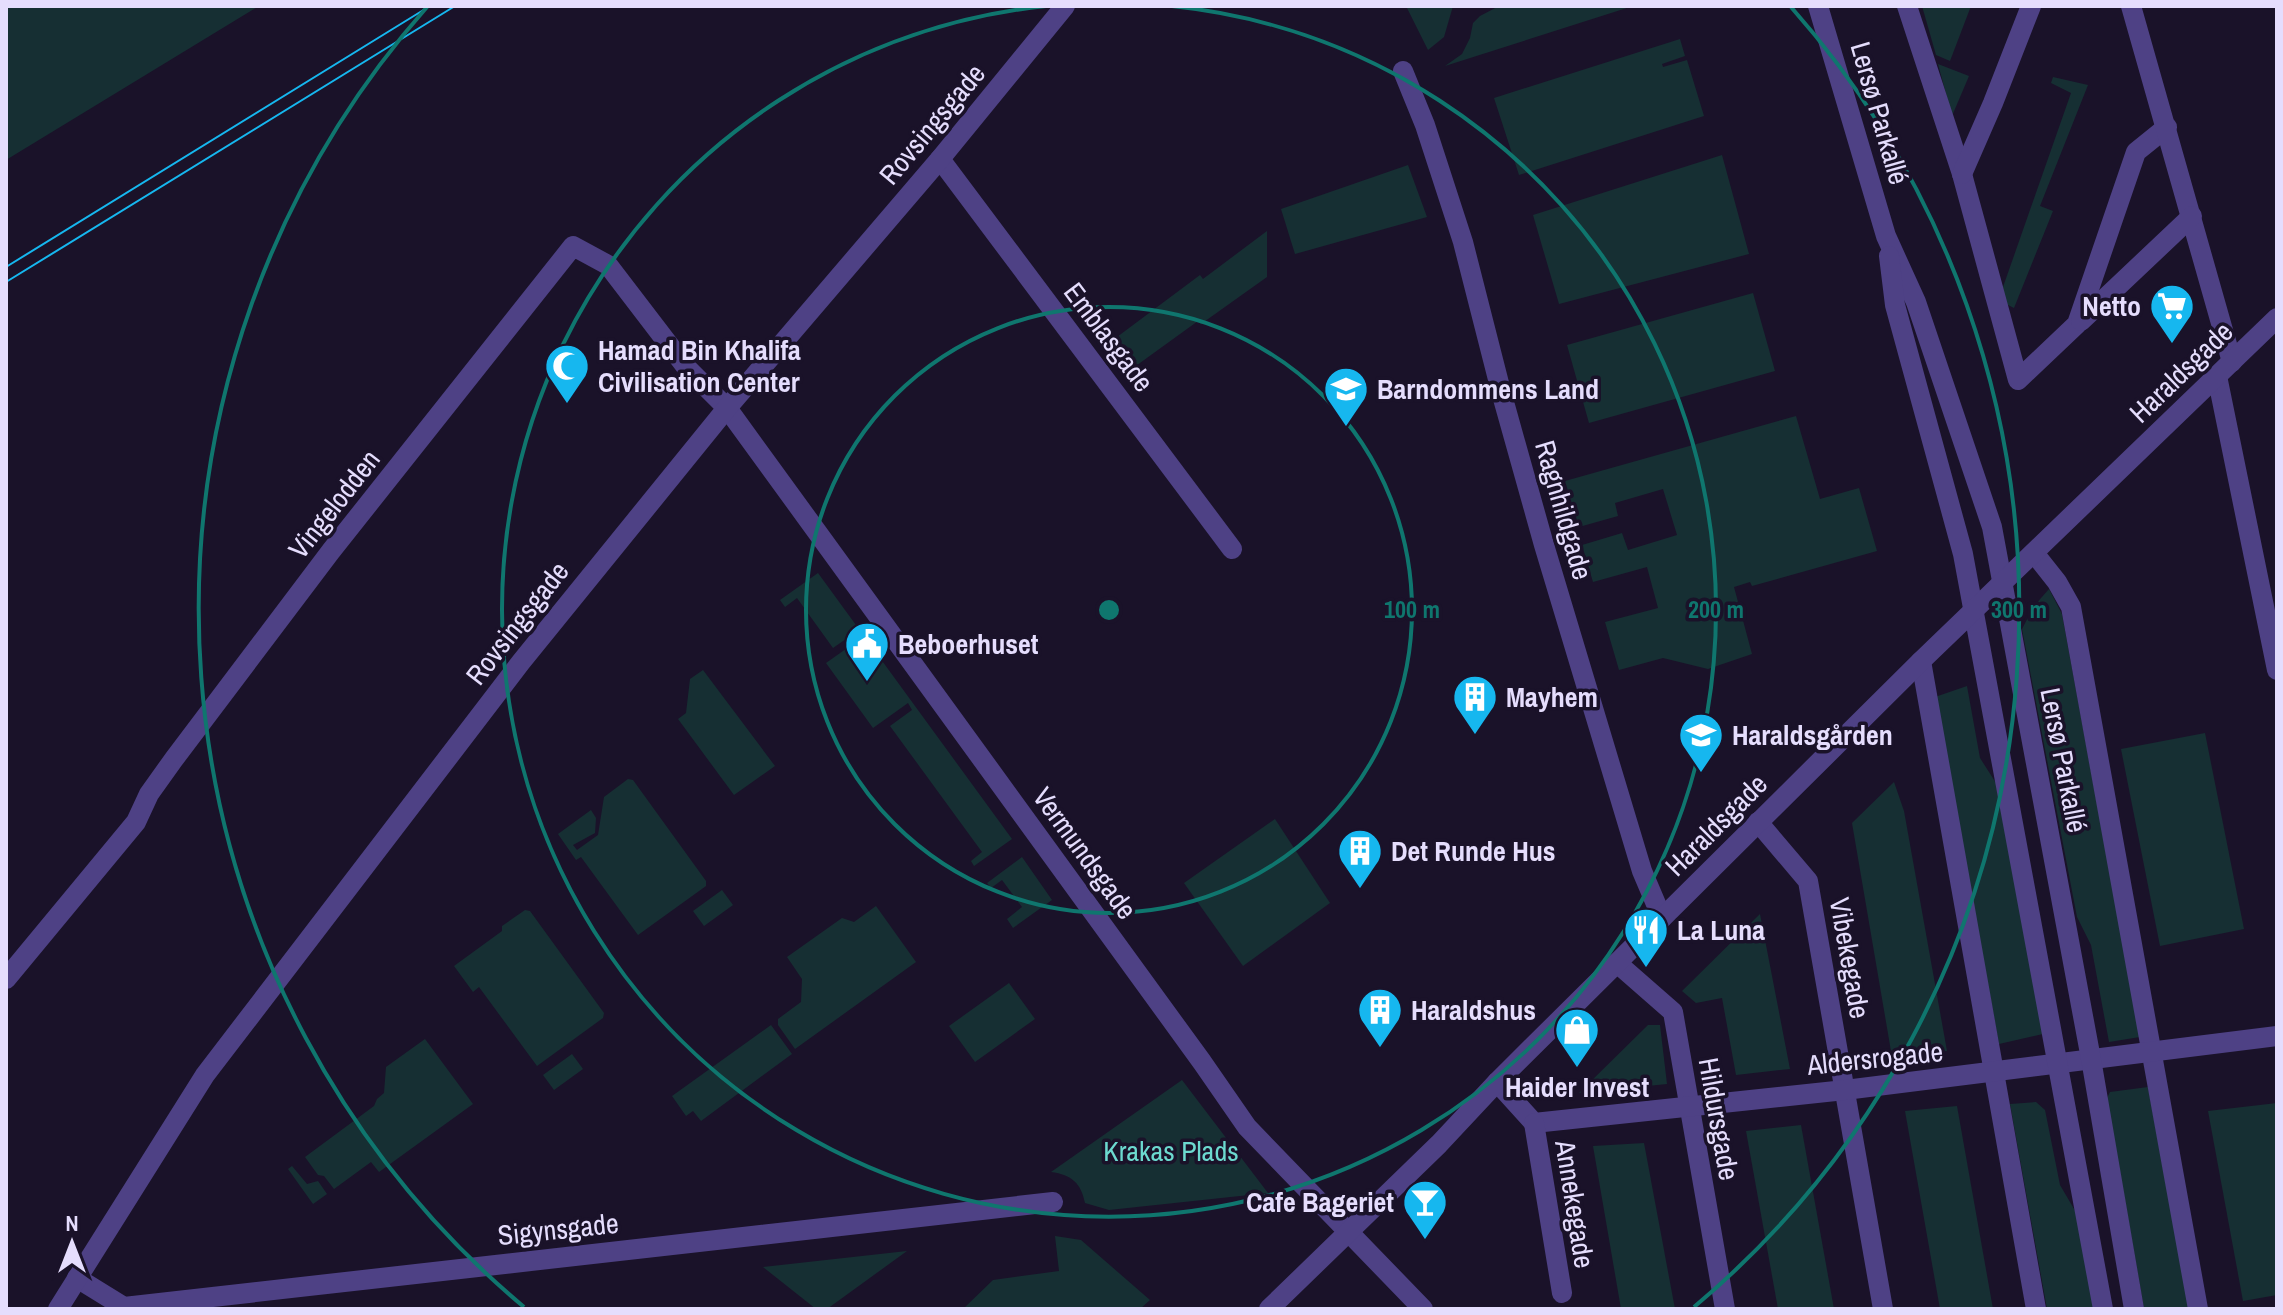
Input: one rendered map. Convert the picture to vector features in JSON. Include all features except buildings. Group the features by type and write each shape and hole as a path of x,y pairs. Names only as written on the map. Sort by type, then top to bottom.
{"street":[{"name":"Rovsingsgade","path":"58,1309 205,1075 528,653 727,408 940,159 1065,6"},
{"name":"Lersø Parkallé","path":"1818,6 1886,236 1916,302 1992,527 2134,1309"},
{"path":"1907,6 1962,174 2018,380 2192,216"},
{"path":"1962,174 2031,6"},
{"path":"2131,6 2192,216 2224,369 2277,670"},
{"name":"Ragnhildgade","path":"1403,71 1425,125 1463,242 1544,545 1642,871 1662,918"},
{"path":"2077,324 2136,152 2167,127"},
{"name":"Emblasgade","path":"940,159 1232,549"},
{"name":"Lersø Parkallé","path":"1886,236 1895,305 1963,554 2103,1309"},
{"name":"Vingelodden","path":"6,979 136,822 149,794 331,551 573,246 608,265 686,367 727,408"},
{"name":"Haraldsgade","path":"1269,1309 1439,1144 1497,1082 1921,661 2277,318"},
{"name":"Vermundsgade","path":"727,408 1247,1127 1423,1309"},
{"name":"Lersø Parkallé","path":"2034,553 2057,582 2071,607 2198,1309"},
{"path":"1921,661 2036,1309"},
{"name":"Vibekegade","path":"1758,822 1808,881 1883,1309"},
{"name":"Hildursgade","path":"1617,963 1673,1012 1725,1309"},
{"name":"Aldersrogade","path":"1534,1123 1845,1090 2277,1036"},
{"path":"1497,1082 1534,1123"},
{"name":"Annekegade","path":"1534,1123 1562,1293"},
{"name":"Sigynsgade","path":"77,1278 124,1307 201,1304 1053,1202"}],"green space":[{"path":"6,6 259,6 6,160"},
{"path":"1406,6 1453,6 1444,37 1428,50"},
{"path":"1499,6 1633,6 1445,66 1462,54 1473,23"},
{"path":"1922,6 1971,6 1950,61 1936,55"},
{"path":"1680,39 1685,56 1662,64 1663,67 1687,60 1704,116 1519,175 1494,98"},
{"path":"1938,64 1969,76 1952,116"},
{"path":"2053,77 2088,85 2040,206 2053,211 2014,308 2004,303 2003,287 2071,93 2051,83"},
{"path":"1722,155 1749,254 1559,304 1533,215"},
{"path":"1408,165 1427,217 1295,254 1281,209"},
{"path":"1267,231 1267,277 1201,324 1198,321 1133,368 1135,372 1113,340 1200,275 1203,279"},
{"path":"1753,293 1775,371 1589,423 1567,345"},
{"path":"1796,416 1820,499 1859,488 1877,551 1752,586 1750,582 1734,587 1752,654 1708,669 1663,658 1619,670 1605,622 1658,608 1647,567 1593,582 1582,545 1622,533 1628,550 1677,535 1663,489 1615,503 1618,516 1579,527 1565,481"},
{"path":"818,573 1012,839 974,866 971,861 982,852 890,726 912,710 908,703 873,728 826,663 860,639 856,632 833,648 797,598 785,607 780,600"},
{"path":"2049,589 2062,614 2140,1037 2109,1042 2091,945 2077,917 2022,629 2034,606"},
{"path":"703,670 775,766 734,795 678,719 686,713 690,679"},
{"path":"1967,686 1980,758 1996,783 2043,1034 1999,1044 1935,697"},
{"path":"2205,733 2244,929 2160,946 2121,749"},
{"path":"628,779 633,780 706,881 706,886 638,935 581,857 576,860 558,834 591,810 596,818 595,833 573,845 577,850 598,835 604,797"},
{"path":"1894,782 1904,811 1947,1051 1892,1057 1852,823"},
{"path":"1275,819 1330,903 1243,966 1184,883"},
{"path":"1022,857 1052,900 1013,928 1007,919 1022,907 1002,880 991,888 987,883"},
{"path":"722,890 733,905 704,926 693,911"},
{"path":"876,906 916,962 795,1049 778,1025 778,1019 801,1002 802,979 787,957 842,918 854,922"},
{"path":"525,910 530,911 604,1013 603,1018 537,1066 479,987 473,992 454,966"},
{"path":"1760,914 1790,1069 1736,1075 1722,998 1696,1003 1682,991"},
{"path":"1009,983 1035,1019 975,1062 949,1026"},
{"path":"771,1025 792,1054 701,1121 693,1111 686,1116 672,1096"},
{"path":"1648,1025 1660,1025 1667,1084 1579,1093"},
{"path":"425,1039 473,1104 379,1172 371,1162 334,1189 324,1176 318,1175 305,1157 374,1106 384,1093 386,1067"},
{"path":"572,1054 583,1069 554,1090 543,1075"},
{"name":"Krakas Plads","path":"1182,1080 1268,1193 1109,1210 1085,1203 1074,1181 1051,1172"},
{"path":"2148,1087 2189,1309 2144,1309 2107,1098 2110,1092"},
{"path":"2036,1102 2045,1110 2060,1185 2077,1214 2094,1309 2047,1309 2010,1104"},
{"path":"2277,1103 2277,1295 2243,1301 2208,1111"},
{"path":"1957,1106 1993,1309 1940,1309 1905,1111"},
{"path":"1801,1125 1834,1309 1778,1309 1746,1131"},
{"path":"1644,1143 1675,1309 1621,1309 1593,1146"},
{"path":"292,1166 307,1184 318,1181 327,1194 313,1204 288,1169"},
{"path":"1055,1236 1081,1240 1150,1300 1140,1309 963,1309 993,1280 1059,1271"},
{"path":"907,1251 827,1309 816,1309 763,1267"}],"tram line":[{"path":"6,267 430,6"},
{"path":"6,282 455,6"}],"place":[{"name":"Netto","path":"2172,345"},
{"name":"Hamad Bin Khalifa Civilisation Center","path":"567,405"},
{"name":"Barndommens Land","path":"1346,428"},
{"name":"Beboerhuset","path":"867,683"},
{"name":"Mayhem","path":"1475,736"},
{"name":"Haraldsgården","path":"1701,774"},
{"name":"Det Runde Hus","path":"1360,890"},
{"name":"La Luna","path":"1646,969"},
{"name":"Haraldshus","path":"1380,1049"},
{"name":"Haider Invest","path":"1577,1069"},
{"name":"Cafe Bageriet","path":"1425,1241"}]}
